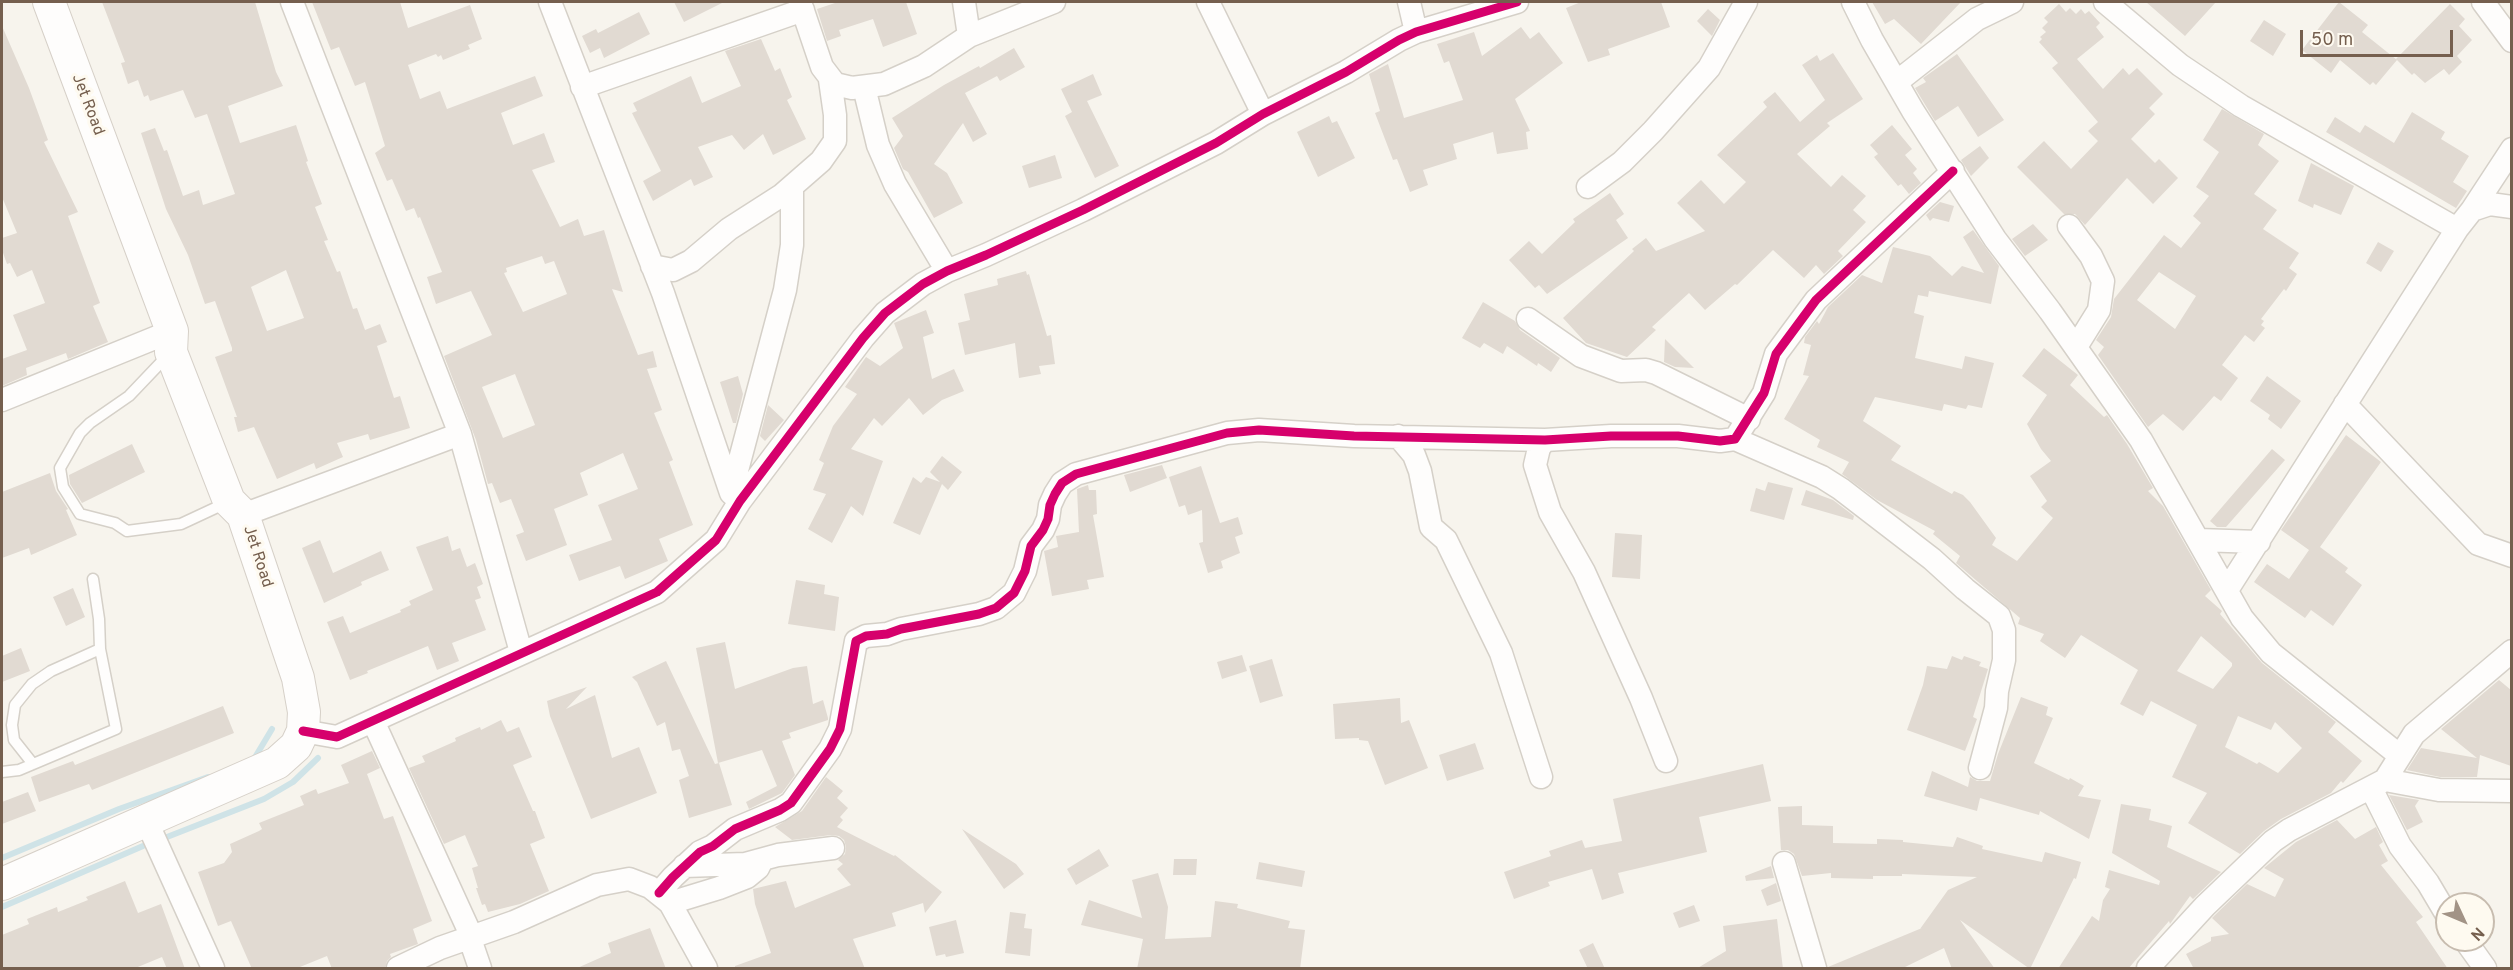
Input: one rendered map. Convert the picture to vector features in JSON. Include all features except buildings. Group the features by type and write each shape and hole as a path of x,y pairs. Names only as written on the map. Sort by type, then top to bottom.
{"main road":[{"name":"Jet Road","path":"49,2 298,678 304,712 303,731"},
{"path":"2,884 277,763 296,746 303,731"}],"street":[{"path":"292,2 460,434 521,652"},
{"path":"550,2 652,266 736,497"},
{"path":"964,2 969,36"},
{"path":"582,87 801,6 822,68 830,80 835,84 852,88 884,84 924,66 969,36 1054,2"},
{"path":"1208,2 1263,114"},
{"path":"1409,2 1416,32"},
{"path":"736,497 863,338 885,313 923,284 1083,210 1216,143 1263,114 1346,72 1416,32 1517,2"},
{"path":"1588,187 1622,162 1709,68 1746,2"},
{"path":"1853,2 1913,111 1995,239 2076,347 2141,440 2242,618 2271,653 2399,755"},
{"path":"1898,81 1977,19 2012,2"},
{"path":"2105,2 2180,65 2241,106 2457,229"},
{"path":"2483,2 2511,41"},
{"path":"652,266 673,270 682,266 729,229 792,187 821,161 834,141 835,115 830,80"},
{"path":"864,87 878,145 895,184 947,271"},
{"path":"2226,590 2259,542 2457,229 2472,210 2511,149"},
{"path":"1735,439 1764,393 1776,354 1816,300 1953,171"},
{"path":"303,731 337,737 657,592 716,540 736,497 785,290 792,245 792,187"},
{"path":"2472,210 2490,204 2511,207"},
{"path":"2069,226 2091,256 2103,281 2099,310 2076,347"},
{"path":"1528,320 1581,356 1621,371 1646,370 1656,373 1749,419"},
{"path":"2,400 172,341"},
{"path":"2345,404 2478,544 2511,556"},
{"path":"665,898 684,866 700,852 713,846 735,829 791,803 830,749 840,729 856,641 866,636 887,634 901,629 979,614 996,608 1014,593 1020,582 1031,546 1043,530 1054,494 1062,483 1076,474 1227,433 1259,430 1354,436 1545,441 1611,436 1678,436 1720,441 1735,439 1822,477 1932,558 1965,589 1999,616 2004,630 2004,660 1997,691 1996,708 1980,768"},
{"path":"236,508 460,434"},
{"path":"1398,436 1414,455 1420,471 1431,527 1446,540 1501,653 1542,777"},
{"path":"1545,441 1539,448 1534,465 1550,512 1584,572 1641,698 1666,761"},
{"path":"2198,540 2259,542"},
{"path":"2148,969 2213,898 2273,841 2289,830 2378,784 2415,734 2511,651"},
{"path":"373,721 470,936 480,969"},
{"path":"2378,784 2439,790 2511,791"},
{"path":"2378,784 2400,846 2435,895"},
{"path":"146,820 213,969"},
{"path":"684,866 745,864 762,858 833,848"},
{"path":"665,898 719,888 747,877 758,868 762,858"},
{"path":"1784,863 1815,969"},
{"path":"398,969 470,936 513,922 597,885 629,879 650,887 665,898 706,969"},
{"path":"2473,952 2485,969"}],"lane":[{"path":"172,341 129,396 90,423 80,433 60,468 63,487 80,514 115,523 127,531 181,524 236,508"},
{"path":"2,772 19,770 116,729 100,650 99,619 93,579"},
{"path":"33,764 14,740 12,725 15,705 32,684 51,671 100,650"}],"waterway":[{"path":"254,759 272,729"},
{"path":"167,837 264,799 293,782 318,758"},
{"path":"2,858 119,809 208,777"},
{"path":"2,907 143,846"}],"cycle path":[{"path":"303,731 337,737 657,592 716,540 740,501 863,338 885,313 923,284 1083,210 1216,143 1263,114 1346,72 1399,40 1416,32 1517,2"},
{"path":"659,893 700,852 713,846 735,829 791,803 830,749 840,729 856,641 866,636 887,634 901,629 979,614 996,608 1014,593 1025,571 1031,546 1048,519 1050,505 1055,494 1062,483 1076,474 1227,433 1259,430 1354,436 1545,440 1611,436 1678,436 1720,441 1735,439 1764,393 1776,354 1816,300 1953,171"}]}
